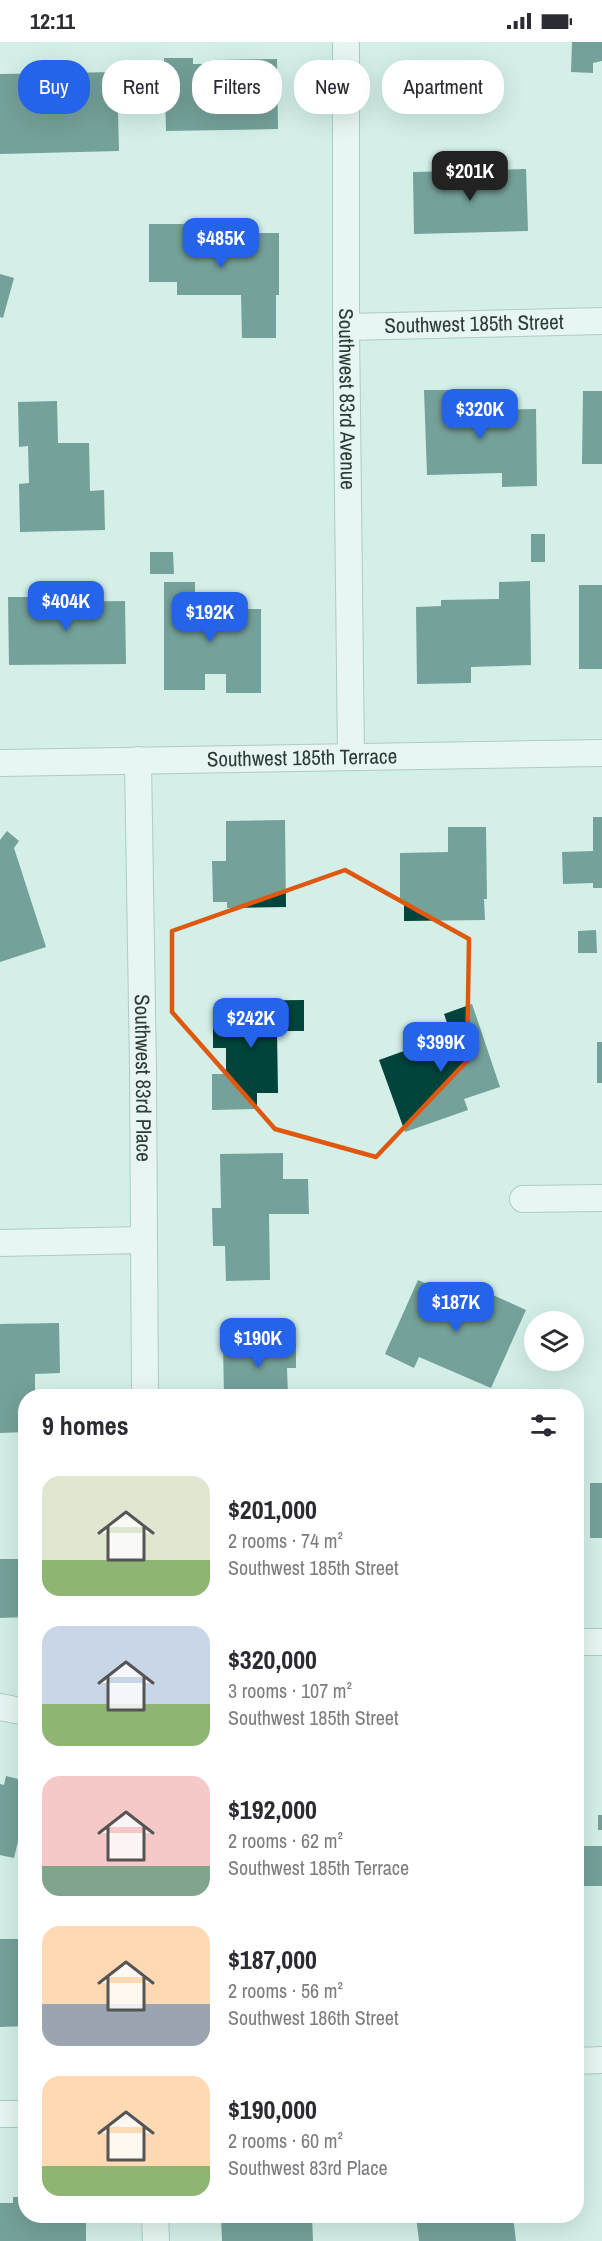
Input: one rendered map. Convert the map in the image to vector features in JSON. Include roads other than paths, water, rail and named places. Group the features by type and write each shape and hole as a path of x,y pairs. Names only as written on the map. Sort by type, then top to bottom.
{"street":[{"name":"Southwest 83rd Avenue","path":"346,42 346,327 351,757"},
{"name":"Southwest 185th Street","path":"346,327 386,328 602,321"},
{"name":"Southwest 185th Terrace","path":"0,764 602,753"},
{"name":"Southwest 83rd Place","path":"138,760 145,1389"},
{"path":"523,1199 602,1198"},
{"path":"0,1243 143,1240"},
{"path":"584,1642 602,1642"},
{"path":"0,1707 18,1710"},
{"path":"584,2061 602,2060"},
{"path":"0,2114 18,2114"},
{"path":"155,2223 156,2241"}]}
